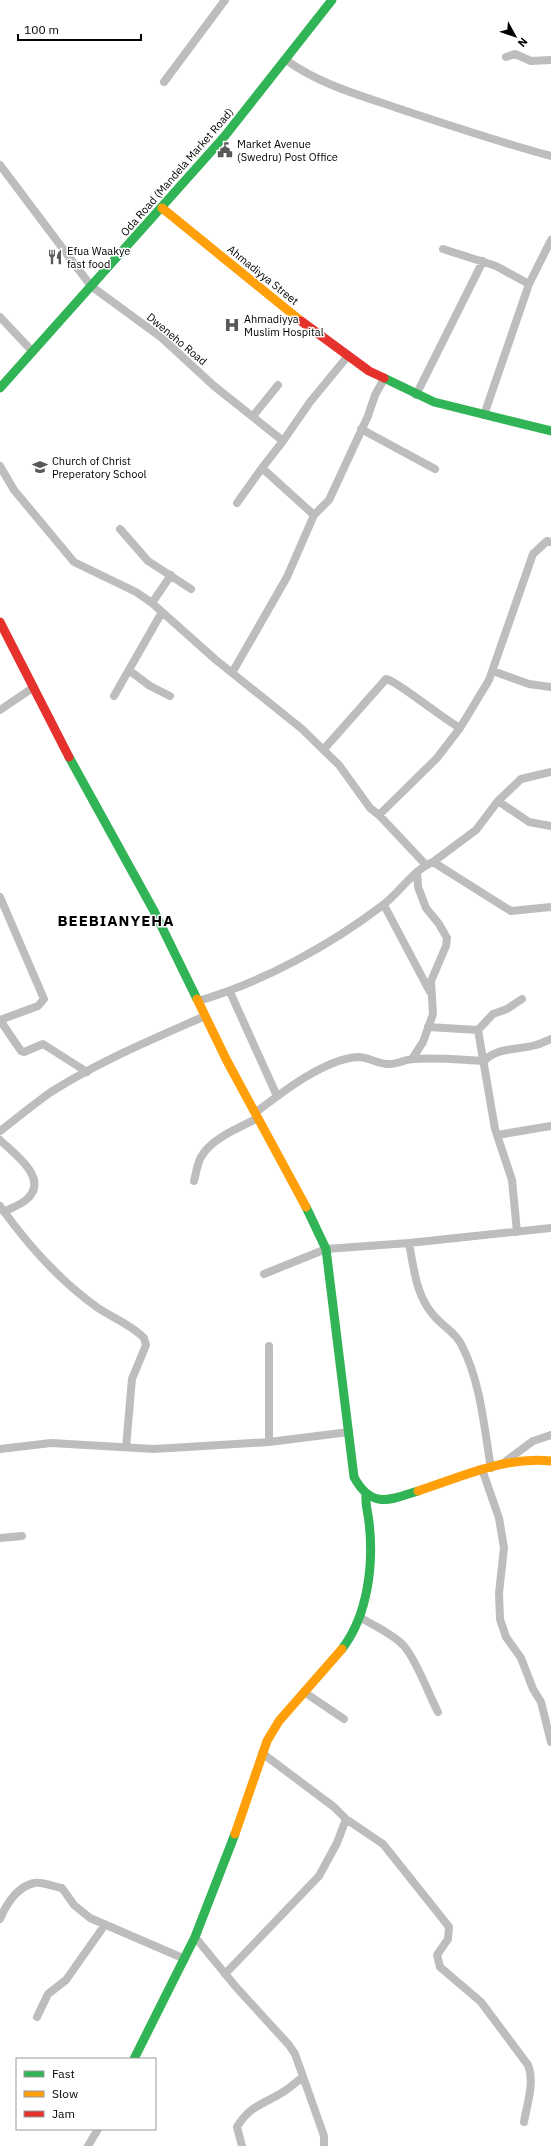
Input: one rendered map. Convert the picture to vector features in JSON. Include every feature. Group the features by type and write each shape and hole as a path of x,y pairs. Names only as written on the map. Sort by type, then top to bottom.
{"street":[{"path":"164,82 225,0"},
{"name":"Oda Road (Mandela Market Road)","path":"0,388 162,208 224,136 286,60 332,0"},
{"path":"506,57 515,54 531,61 551,60"},
{"path":"286,60 300,70 347,91 466,132 551,156"},
{"name":"Dweneho Road","path":"0,165 91,286 162,338 214,386 283,441"},
{"name":"Ahmadiyya Street","path":"162,208 347,357 384,379 434,402 551,431"},
{"path":"484,415 529,284 551,240"},
{"path":"443,249 483,261 518,277 529,284"},
{"path":"416,395 483,261"},
{"path":"0,317 32,351"},
{"path":"236,503 283,441 310,402 347,357"},
{"path":"232,673 287,577 314,515 329,500 371,409 375,395 384,379"},
{"path":"253,416 278,385"},
{"path":"361,429 435,469"},
{"path":"0,466 14,490 74,562 136,592 152,603 232,673 324,749 339,765 370,808 429,864 511,910 551,907"},
{"path":"262,468 314,515"},
{"path":"120,529 148,561 191,589"},
{"path":"379,815 437,758 460,728 493,671 533,554 547,542 551,542"},
{"path":"152,603 171,575"},
{"path":"114,696 130,671 162,612"},
{"path":"0,622 84,787 154,911 205,1016 256,1116 309,1212 326,1249 354,1477 358,1486 366,1495 374,1500 387,1501 521,1460 551,1461"},
{"path":"130,671 150,686 170,696"},
{"path":"493,671 529,684 551,687"},
{"path":"324,749 386,679 396,683 427,707 460,728"},
{"path":"0,710 34,688"},
{"path":"198,1001 230,992 326,944 384,905 417,872 476,830 498,801 521,780 551,772"},
{"path":"498,801 529,822 551,826"},
{"path":"412,1059 423,1042 433,1014 431,981 446,946 447,938 440,924 426,908 418,887 417,872"},
{"path":"0,897 44,999 38,1006 0,1020 20,1051 24,1052 43,1044 87,1072"},
{"path":"384,905 433,997"},
{"path":"230,992 277,1096"},
{"path":"478,1030 493,1014 507,1009 522,999"},
{"path":"0,1131 51,1092 116,1056 205,1016"},
{"path":"428,1027 478,1030"},
{"path":"478,1030 484,1060 487,1087 497,1135 512,1180 518,1232"},
{"path":"194,1181 201,1158 208,1148 256,1116 277,1096 315,1072 346,1059 360,1057 386,1065 401,1064 412,1059 484,1060 498,1052 537,1045 551,1039"},
{"path":"497,1135 551,1126"},
{"path":"0,1140 31,1170 35,1180 27,1200 2,1209 67,1284 98,1308 144,1338 146,1345 132,1379 126,1447"},
{"path":"264,1274 326,1249 409,1243 551,1228"},
{"path":"409,1243 418,1287 424,1303 434,1316 462,1345 475,1380 492,1469 504,1548 499,1593 500,1619 506,1637 521,1658 533,1689 541,1702 551,1742"},
{"path":"269,1346 269,1442"},
{"path":"0,1449 51,1442 154,1449 269,1442 349,1432"},
{"path":"492,1469 533,1441 551,1435"},
{"path":"135,2058 185,1960 195,1937 229,1851 267,1741 279,1721 350,1639 360,1617 367,1587 370,1557 370,1522 365,1505 366,1495"},
{"path":"0,1538 22,1536"},
{"path":"360,1617 390,1634 404,1647 413,1660 438,1712"},
{"path":"304,1692 344,1719"},
{"path":"262,1753 334,1807 346,1819 383,1844 400,1863 449,1927 448,1939 437,1955 440,1967 481,2002 528,2064 531,2072 531,2083 524,2122"},
{"path":"225,1974 320,1876 337,1844 346,1819"},
{"path":"0,1919 4,1909 17,1892 35,1883 62,1888 74,1905 90,1918 104,1926 185,1960"},
{"path":"37,2016 48,1994 66,1980 104,1926"},
{"path":"195,1937 225,1974 289,2045 295,2054 324,2136 324,2146"},
{"path":"242,2146 237,2127 241,2121 255,2106 283,2092 303,2077"},
{"path":"88,2146 97,2130"}],"traffic: fast":[{"path":"0,388 224,137 332,0"},
{"path":"384,378 434,402 551,431"},
{"path":"69,757 154,911 197,999"},
{"path":"306,1207 326,1249 354,1477 360,1487 374,1498 390,1499 418,1491"},
{"path":"342,1649 351,1636 358,1621 370,1572 371,1555 366,1495"},
{"path":"134,2058 195,1937 235,1834"}],"traffic: slow":[{"path":"162,208 301,321"},
{"path":"197,999 227,1061 306,1207"},
{"path":"418,1491 467,1474 500,1465 534,1460 551,1461"},
{"path":"235,1834 267,1741 279,1721 342,1649"}],"traffic: jam":[{"path":"301,321 369,371 384,378"},
{"path":"0,622 69,757"}],"place":[{"name":"Market Avenue (Swedru) Post Office","path":"225,150"},
{"name":"Efua Waakye fast food","path":"55,257"},
{"name":"Ahmadiyya Muslim Hospital","path":"232,325"},
{"name":"Church of Christ Preperatory School","path":"40,467"}],"district":[{"name":"BEEBIANYEHA","path":"116,920"}]}
